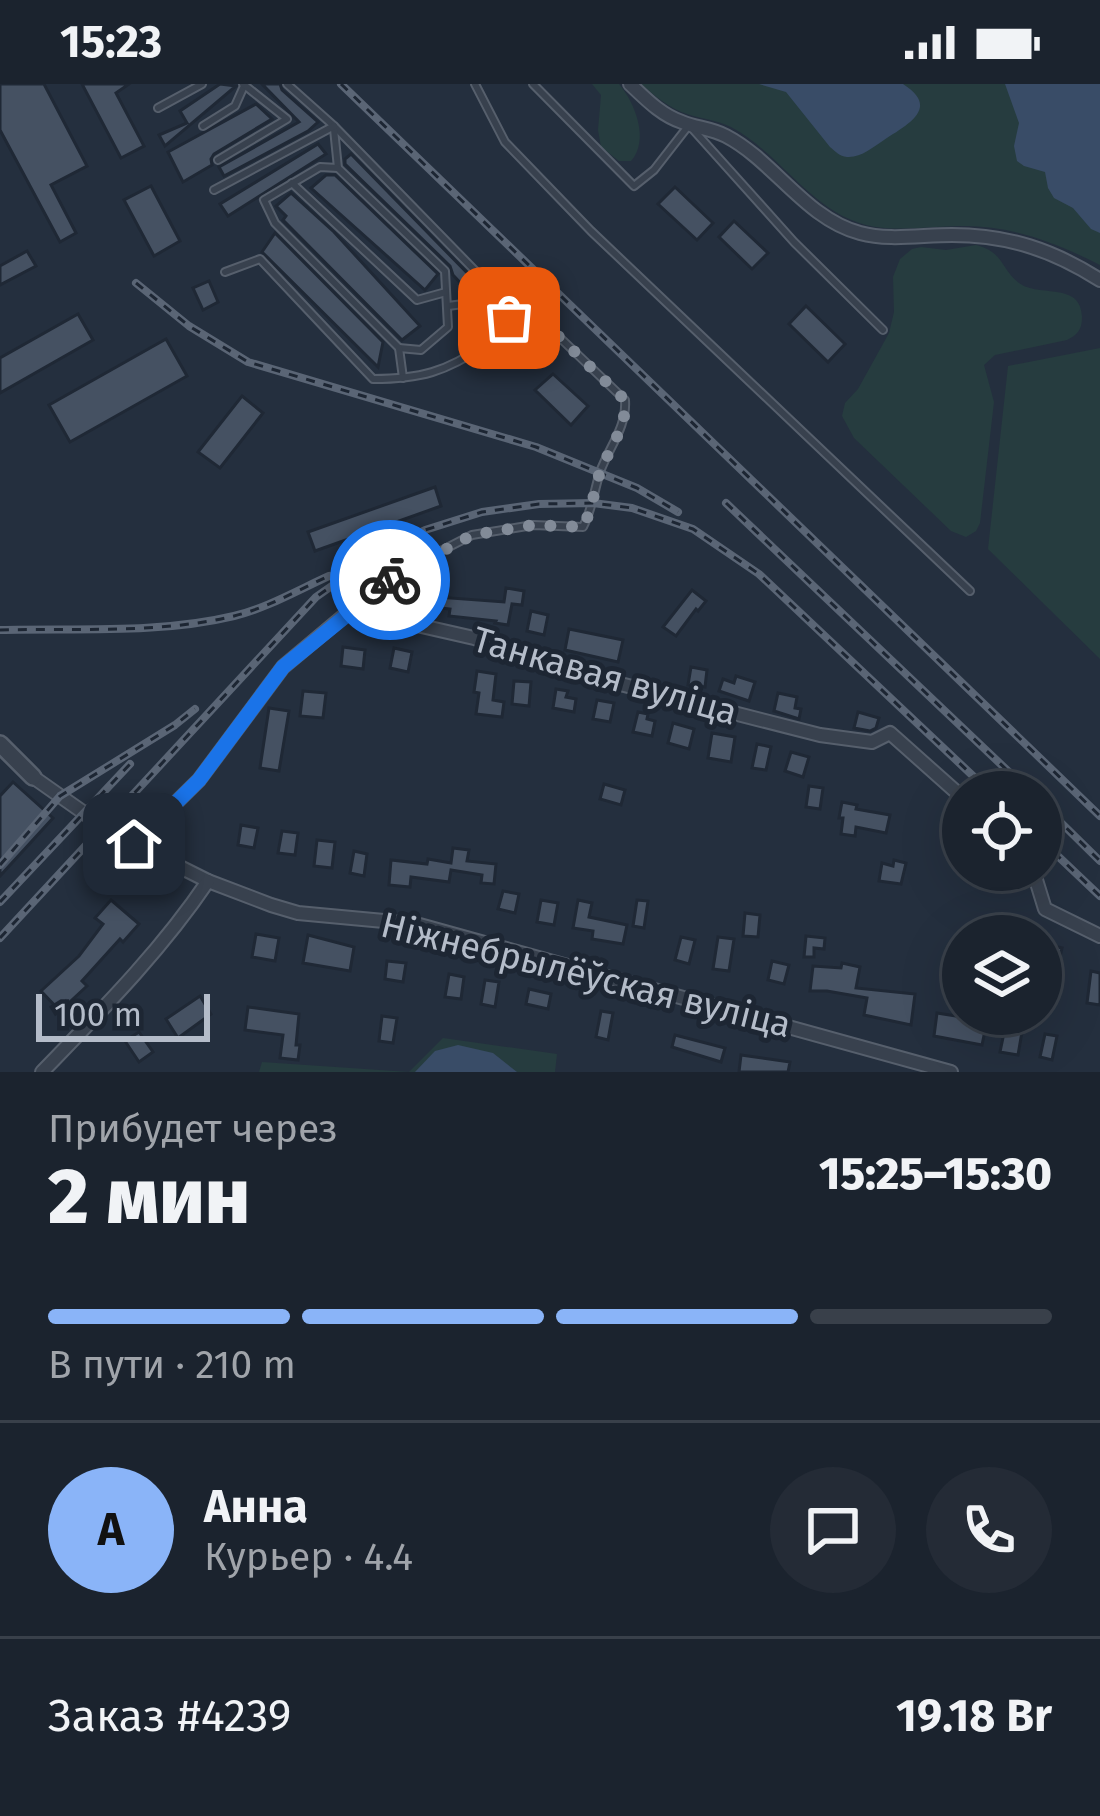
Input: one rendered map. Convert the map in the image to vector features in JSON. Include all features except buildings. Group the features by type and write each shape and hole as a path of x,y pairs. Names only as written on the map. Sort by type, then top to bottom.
{"street":[{"path":"630,84 662,112 727,136 848,230 878,237 980,236 1037,247 1100,280"},
{"path":"134,844 209,768 283,667 350,610"},
{"name":"Танкавая вуліца","path":"350,610 474,638 593,677 820,735 872,742 890,733 942,779"},
{"path":"0,744 33,777"},
{"name":"Ніжнебрылёўская вуліца","path":"33,777 134,844 208,880 298,913 416,924 951,1072"},
{"path":"42,1072 148,962 208,880"},
{"path":"1039,891 1045,909 1100,936"}],"lane":[{"path":"158,107 202,84"},
{"path":"287,84 488,284 486,301 448,306"},
{"path":"476,84 505,142 591,231 970,591"},
{"path":"532,84 634,186 654,170 689,125 794,242 883,330"},
{"path":"203,126 235,106 243,85 287,119 218,160"},
{"path":"334,126 338,168 445,271 448,327 421,350 399,347 275,223 264,200 320,167 338,168"},
{"path":"214,190 334,126"},
{"path":"292,183 417,300 447,292"},
{"path":"224,272 260,259 374,379 433,374 490,343 509,318 532,311 625,400 626,417 600,473 583,527 533,525 472,535 400,572 350,610"},
{"path":"399,347 403,379"},
{"path":"162,815 180,867"}],"green space":[{"path":"592,84 619,84 630,101 640,132 631,161 619,161 601,147 601,95"},
{"path":"641,84 1100,84 1100,265 1020,233 968,226 891,228 846,218 749,138 674,108"},
{"path":"976,245 997,256 1019,283 1075,299 1082,317 1078,332 1067,340 995,355 984,365 994,402 980,523 966,537 951,531 854,438 842,416 845,403 889,333 893,277 900,259 921,247 946,250"},
{"path":"1100,348 1100,659 988,549 1008,366"},
{"path":"443,1038 557,1054 555,1072 409,1072"},
{"path":"262,1062 409,1072 259,1072"}],"water":[{"path":"759,84 903,84 914,93 920,108 902,128 867,152 847,157 830,147 786,92"},
{"path":"1005,84 1100,84 1100,233 1054,198 1045,172 1017,161 1014,146 1019,123"},
{"path":"458,1045 493,1053 517,1072 415,1072 435,1051"}],"railway":[{"path":"341,84 1100,816"},
{"path":"136,283 189,326 248,362 536,447 637,488 678,512"},
{"path":"0,938 316,597 383,550 425,530 482,512 593,503 632,508 693,529 759,574 968,771"},
{"path":"726,503 1008,771"},
{"path":"0,630 147,628 206,622 258,608 329,576"},
{"path":"0,865 60,796 195,709"},
{"path":"0,902 130,764"},
{"path":"1062,824 1100,861"},
{"path":"1062,860 1100,896"}],"way so far":[{"path":"390,580 472,535 533,525 583,527 588,517 600,473 626,417 625,400 532,311 509,318"}],"route":[{"path":"134,844 199,780 283,667 390,580"}]}
